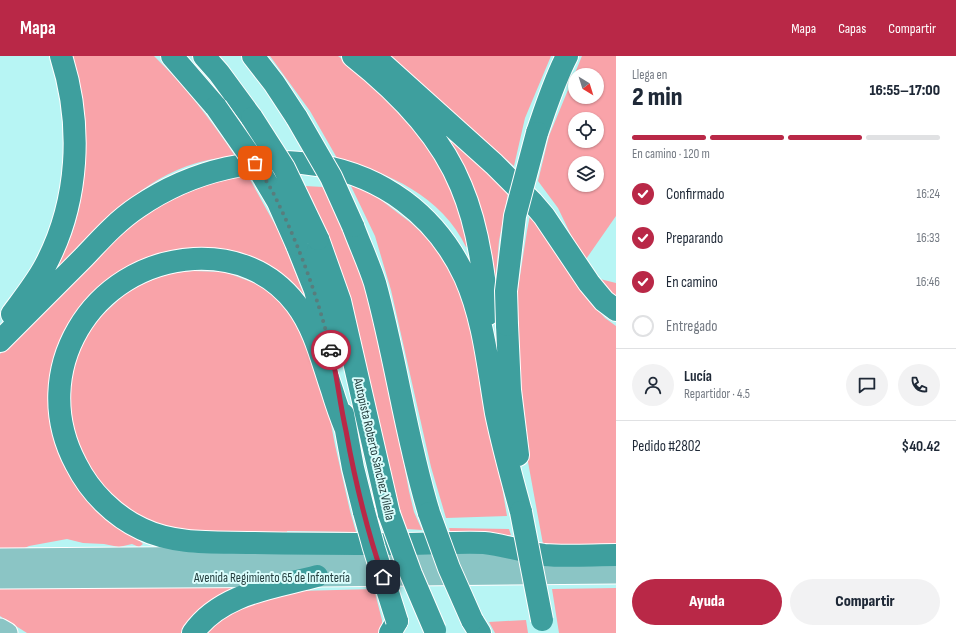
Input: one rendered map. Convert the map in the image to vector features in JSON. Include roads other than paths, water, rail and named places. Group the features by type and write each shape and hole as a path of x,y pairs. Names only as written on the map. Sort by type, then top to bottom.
{"highway":[{"path":"0,328 45,267 64,222 74,162 74,121 70,91 61,56"},
{"path":"172,56 216,107 255,163 278,202 308,242 315,290 336,374 345,427 364,512 396,629"},
{"name":"Autopista Roberto Sánchez Vilella","path":"204,56 219,73 252,118 284,168 308,242 340,301 389,514 411,574 435,631"},
{"path":"253,56 274,83 297,118 331,177 353,226 374,281 391,349 420,486 428,513 449,568 476,626"},
{"path":"353,56 394,93 424,127 448,160 462,186 470,210 482,262 488,308 489,329 487,360"},
{"path":"374,56 494,164 532,202 544,216 589,283 604,300 616,310"},
{"path":"522,512 517,446 510,390 506,291 515,216 549,96 567,56"},
{"path":"539,127 573,56"},
{"path":"0,341 116,224 139,206 177,184 219,169 256,163 305,163 346,172 370,181 402,201 420,215 451,252 464,275 472,295 479,319 503,448 522,512 544,626"},
{"path":"345,427 321,354 305,318 296,305 278,286 255,269 218,259 184,260 162,263 139,272 122,281 94,305 84,318 66,355 60,382 58,402 64,436 70,455 80,473 94,492 107,505 127,521 144,530 166,537 195,542 315,544 486,543 545,555"},
{"name":"Avenida Regimiento 65 de Infantería","path":"545,555 616,555"},
{"path":"193,633 213,612 232,600 258,591 317,576"}],"main road":[{"name":"Avenida Regimiento 65 de Infantería","path":"0,559 545,555"},
{"name":"Avenida Regimiento 65 de Infantería","path":"0,578 616,573"},
{"path":"0,629 7,633"}]}
